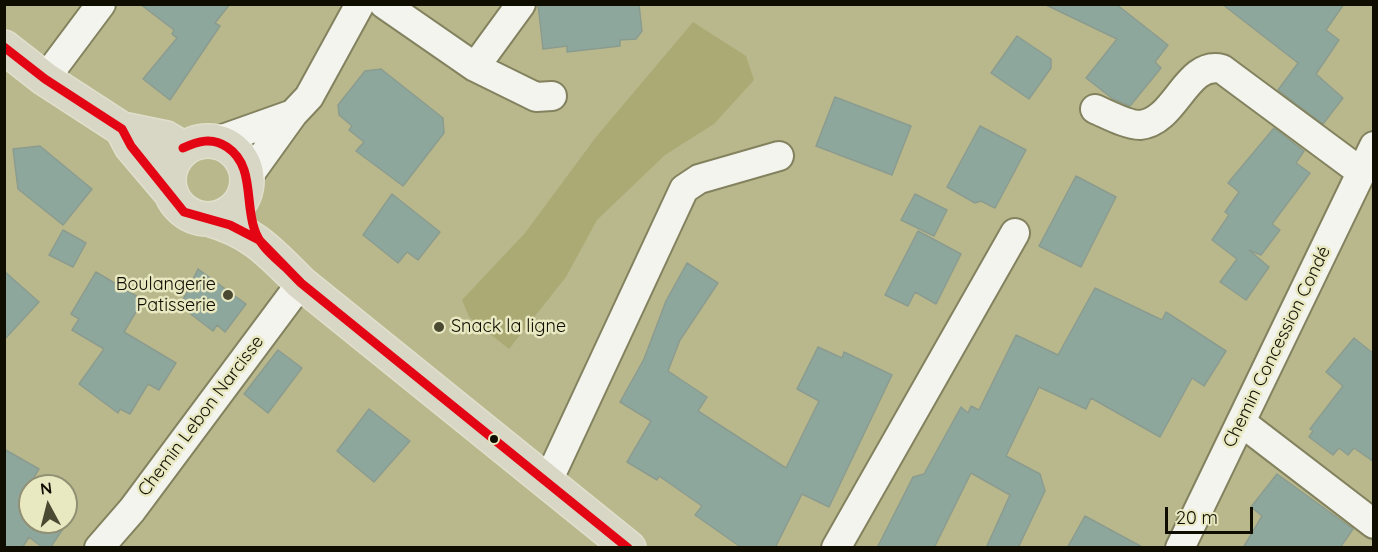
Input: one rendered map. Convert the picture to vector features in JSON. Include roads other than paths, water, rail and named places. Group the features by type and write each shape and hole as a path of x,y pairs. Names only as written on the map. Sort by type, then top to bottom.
{"main road":[{"path":"4,47 45,79 122,129 166,138 183,148"},
{"path":"122,129 131,146 184,212 230,225 259,240 301,283 629,548"},
{"path":"170,192 170,168 183,148 194,142 218,141 238,154 247,184 248,208 259,240"},
{"path":"208,219 231,212 240,202 247,184"}],"street":[{"path":"45,79 101,4"},
{"path":"247,184 292,114 309,97 360,4"},
{"path":"384,4 475,67 536,97 552,96"},
{"path":"475,67 521,4"},
{"path":"1095,109 1139,125 1151,121 1167,110 1203,70 1212,67 1222,69 1361,172"},
{"path":"218,141 292,114"},
{"name":"Chemin Concession Condé","path":"1180,548 1374,146"},
{"path":"547,483 666,222 684,189 699,179 779,156"},
{"path":"836,548 1016,233"},
{"name":"Chemin Lebon Narcisse","path":"99,548 132,510 301,283"},
{"path":"1241,422 1374,524"}],"place":[{"name":"Boulangerie Patisserie","path":"228,295"},
{"name":"Snack la ligne","path":"439,327"}]}
